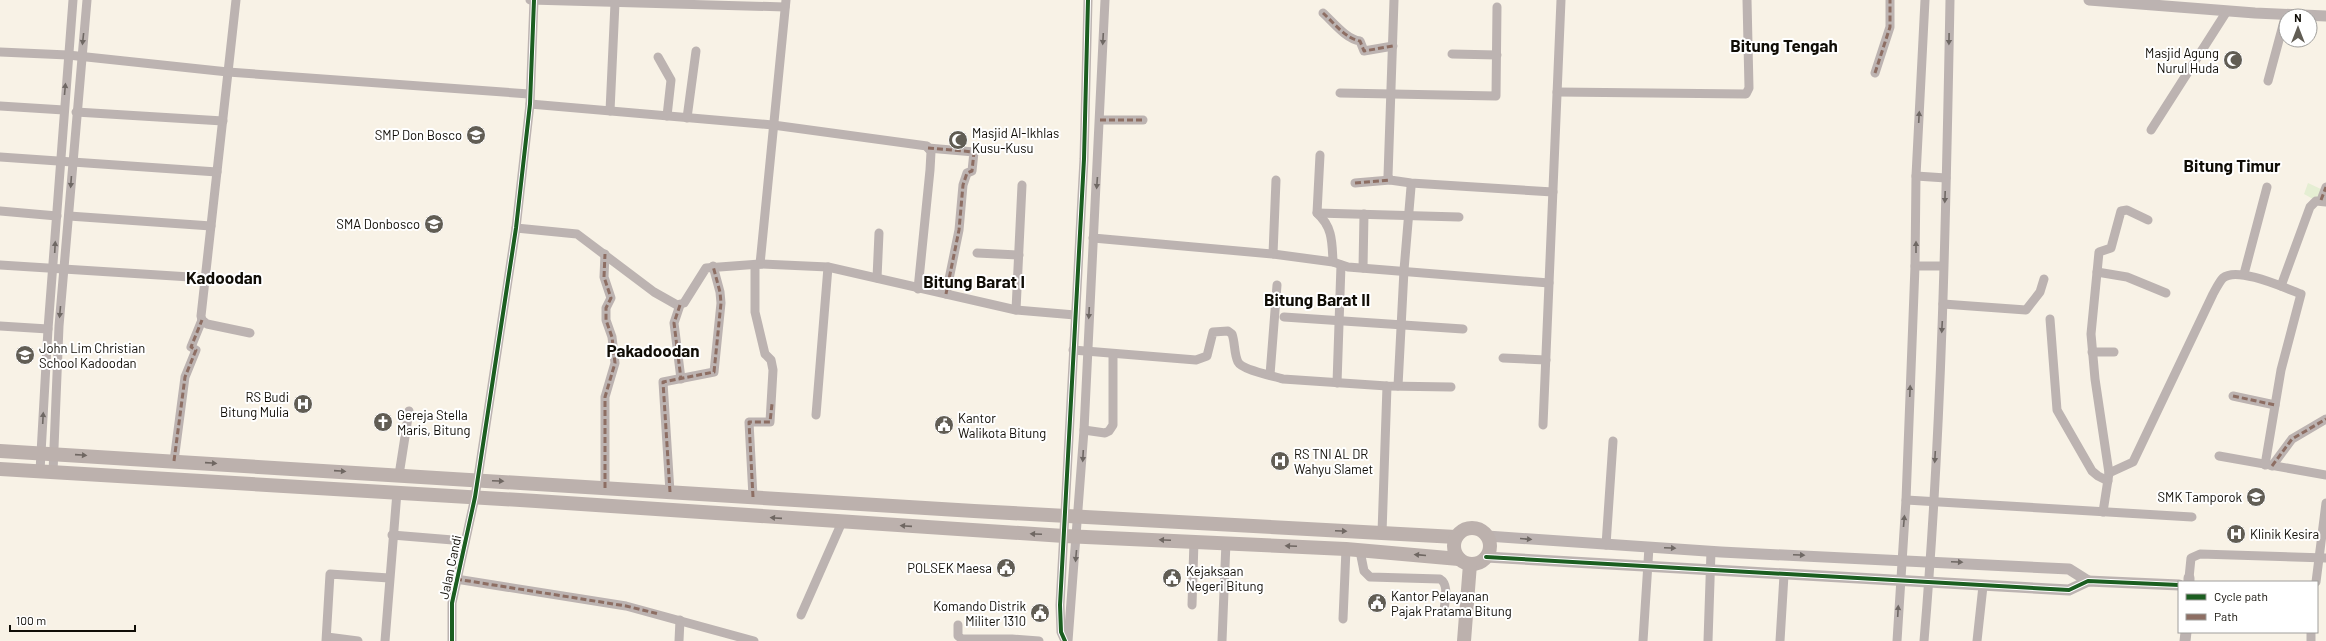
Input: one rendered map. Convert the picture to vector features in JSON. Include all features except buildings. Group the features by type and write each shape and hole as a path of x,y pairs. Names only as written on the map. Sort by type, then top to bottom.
{"highway":[{"path":"0,451 1079,517 1456,537 1462,532 1471,529 1480,531 1487,536 1490,549 1486,557 1476,564 1464,561 1346,549 1226,542 1194,542 1071,536 397,492 0,469"},
{"path":"240,483 242,465"},
{"path":"1246,525 1246,544"},
{"path":"1456,537 1455,549 1464,561 1464,641"}],"street":[{"path":"48,453 48,329 54,267 73,0"},
{"path":"47,471 69,216 76,112 87,0"},
{"path":"174,461 185,377 196,350 191,347 202,320 201,309 206,278 236,0"},
{"path":"530,0 615,3 785,4 758,264 755,312 765,354 771,360 773,370 770,422 749,422 753,497"},
{"name":"Jalan Candi","path":"452,641 452,603 475,497 516,228 530,104 529,94 534,0"},
{"path":"1068,641 1073,584 1071,536 1065,516 1084,159 1088,58 1088,0"},
{"path":"1064,641 1060,625 1062,583 1071,536 1079,517 1105,0"},
{"path":"1390,180 1388,176 1394,0"},
{"path":"1543,425 1561,0"},
{"path":"1557,92 1746,94 1749,88 1747,0"},
{"path":"1875,73 1890,27 1890,0"},
{"path":"1896,641 1906,500 1915,266 1916,176 1925,0"},
{"path":"1924,641 1929,582 1943,304 1950,0"},
{"path":"2089,0 2278,14"},
{"path":"610,111 615,3"},
{"path":"1340,93 1496,96 1497,7"},
{"path":"2151,130 2227,11"},
{"path":"1323,13 1343,31 1355,40 1360,41 1364,51 1393,46"},
{"path":"2268,81 2278,44"},
{"path":"687,118 696,51"},
{"path":"0,52 81,56 228,72 529,94"},
{"path":"1452,54 1497,55"},
{"path":"658,58 671,80 666,116"},
{"path":"1088,58 1102,58"},
{"path":"530,104 773,126 923,145 928,148 974,152 972,171 967,173 963,185 959,230 946,294"},
{"path":"0,106 64,110"},
{"path":"76,112 223,121"},
{"path":"1100,120 1142,120"},
{"path":"918,289 930,170 931,152 928,148"},
{"path":"1317,213 1320,155"},
{"path":"0,158 61,160 217,172"},
{"path":"1084,159 1098,160"},
{"path":"1916,176 1946,178"},
{"path":"1273,254 1276,180"},
{"path":"1355,183 1390,180 1411,184 1553,192"},
{"path":"1016,310 1022,185"},
{"path":"1398,386 1404,270 1411,187"},
{"path":"2244,274 2267,187"},
{"path":"2281,286 2310,207 2314,202 2324,201 2326,187"},
{"path":"2103,512 2109,477 2092,352 2091,325 2100,251 2111,248 2121,211 2127,210 2148,220"},
{"path":"0,211 57,216"},
{"path":"1317,213 1459,217"},
{"path":"1317,213 1326,221 1331,233 1337,264 1337,383"},
{"path":"1363,268 1364,214"},
{"path":"69,216 211,226"},
{"path":"516,228 570,232 582,236 654,292 680,305"},
{"path":"877,278 879,233"},
{"path":"1093,238 1273,254 1363,268 1404,270 1549,283"},
{"path":"978,253 1019,255"},
{"path":"605,488 605,397 615,363 612,336 606,320 606,308 611,298 604,277 606,254"},
{"path":"681,379 674,323 680,305 688,296 701,273 706,268 713,266 758,264 828,267 918,289 1016,310 1075,315"},
{"path":"0,265 54,267 206,278"},
{"path":"670,492 663,382 714,372 721,303 720,292 713,266"},
{"path":"1915,266 1943,266"},
{"path":"816,416 828,267"},
{"path":"2097,272 2127,277 2166,293"},
{"path":"2050,319 2057,410 2094,474 2109,477 2133,462 2222,279 2230,275 2244,274 2301,294 2281,370 2275,405 2269,466"},
{"path":"1943,304 2026,310 2040,292 2044,279"},
{"path":"1270,375 1277,285"},
{"path":"1284,317 1463,329"},
{"path":"202,320 207,324 220,329 250,333"},
{"path":"0,326 48,329"},
{"path":"1073,350 1196,360 1207,356 1214,332 1228,331 1232,334 1237,360 1241,366 1283,379 1387,386 1451,388"},
{"path":"2092,352 2114,352"},
{"path":"1084,430 1105,432 1110,431 1113,425 1113,354"},
{"path":"1503,358 1546,360"},
{"path":"1382,533 1387,386"},
{"path":"2233,396 2275,405"},
{"path":"399,475 409,411"},
{"path":"2269,466 2292,439 2326,419"},
{"path":"1606,545 1613,441"},
{"path":"2219,456 2326,475"},
{"path":"385,641 392,535 397,492"},
{"path":"1906,500 2192,517"},
{"path":"2316,581 2322,558 2326,503"},
{"path":"801,615 842,522"},
{"path":"392,535 465,541"},
{"path":"1487,536 1711,551 2069,569 2088,581"},
{"path":"1192,605 1194,542"},
{"path":"1222,641 1226,542"},
{"path":"1643,641 1649,547"},
{"path":"1343,619 1346,549"},
{"path":"1360,551 1364,571 1370,577 1440,579 1444,581 1446,586 1444,613"},
{"path":"1708,641 1711,551"},
{"path":"2189,580 2191,558 2200,554 2322,558"},
{"path":"1486,557 1900,582 1929,582 2069,590 2088,581 2178,585"},
{"path":"358,641 326,639 330,574 389,578"},
{"path":"1780,641 1784,575"},
{"path":"456,579 626,606 754,641"},
{"path":"1062,583 1073,584"},
{"path":"1977,641 1983,586"},
{"path":"679,641 680,620"},
{"path":"958,625 958,636 962,639 1012,639 1039,641"}],"green space":[{"path":"2308,183 2323,190 2318,198 2313,199 2304,194"}],"marked path":[{"path":"1875,73 1890,27 1890,0"},
{"path":"1323,13 1345,34 1355,40 1360,41 1364,51 1393,46"},
{"path":"1100,120 1143,120"},
{"path":"928,148 974,152 972,171 967,173 963,185 959,230 946,294"},
{"path":"1355,183 1390,180"},
{"path":"2321,200 2326,187"},
{"path":"605,254 604,277 611,298 606,308 606,320 612,337 615,363 605,397 605,488"},
{"path":"670,492 663,382 714,372 721,303 720,292 713,266"},
{"path":"680,305 674,323 681,379"},
{"path":"174,461 185,377 196,350 191,347 202,320"},
{"path":"2233,396 2275,405"},
{"path":"753,497 749,422 770,422 772,404"},
{"path":"2272,466 2292,439 2326,419"},
{"path":"456,579 626,606 659,614"}],"cycle path":[{"path":"452,641 452,603 475,497 516,228 530,104 534,0"},
{"path":"1065,641 1061,632 1060,605 1084,159 1088,0"},
{"path":"1486,557 2069,590 2088,581 2178,585"}],"place":[{"name":"Masjid Agung Nurul Huda","path":"2233,60"},
{"name":"SMP Don Bosco","path":"476,135"},
{"name":"Masjid Al-Ikhlas Kusu-Kusu","path":"958,140"},
{"name":"SMA Donbosco","path":"434,224"},
{"name":"John Lim Christian School Kadoodan","path":"25,355"},
{"name":"RS Budi Bitung Mulia","path":"303,404"},
{"name":"Gereja Stella Maris, Bitung","path":"383,422"},
{"name":"Kantor Walikota Bitung","path":"944,425"},
{"name":"RS TNI AL DR Wahyu Slamet","path":"1280,461"},
{"name":"SMK Tamporok","path":"2256,497"},
{"name":"Klinik Kesira","path":"2236,534"},
{"name":"POLSEK Maesa","path":"1006,568"},
{"name":"Kejaksaan Negeri Bitung","path":"1172,578"},
{"name":"Kantor Pelayanan Pajak Pratama Bitung","path":"1377,603"},
{"name":"Komando Distrik Militer 1310","path":"1040,613"}],"district":[{"name":"Bitung Tengah","path":"1784,45"},
{"name":"Bitung Timur","path":"2232,165"},
{"name":"Kadoodan","path":"224,277"},
{"name":"Bitung Barat I","path":"974,281"},
{"name":"Bitung Barat II","path":"1317,299"},
{"name":"Pakadoodan","path":"653,350"}]}
